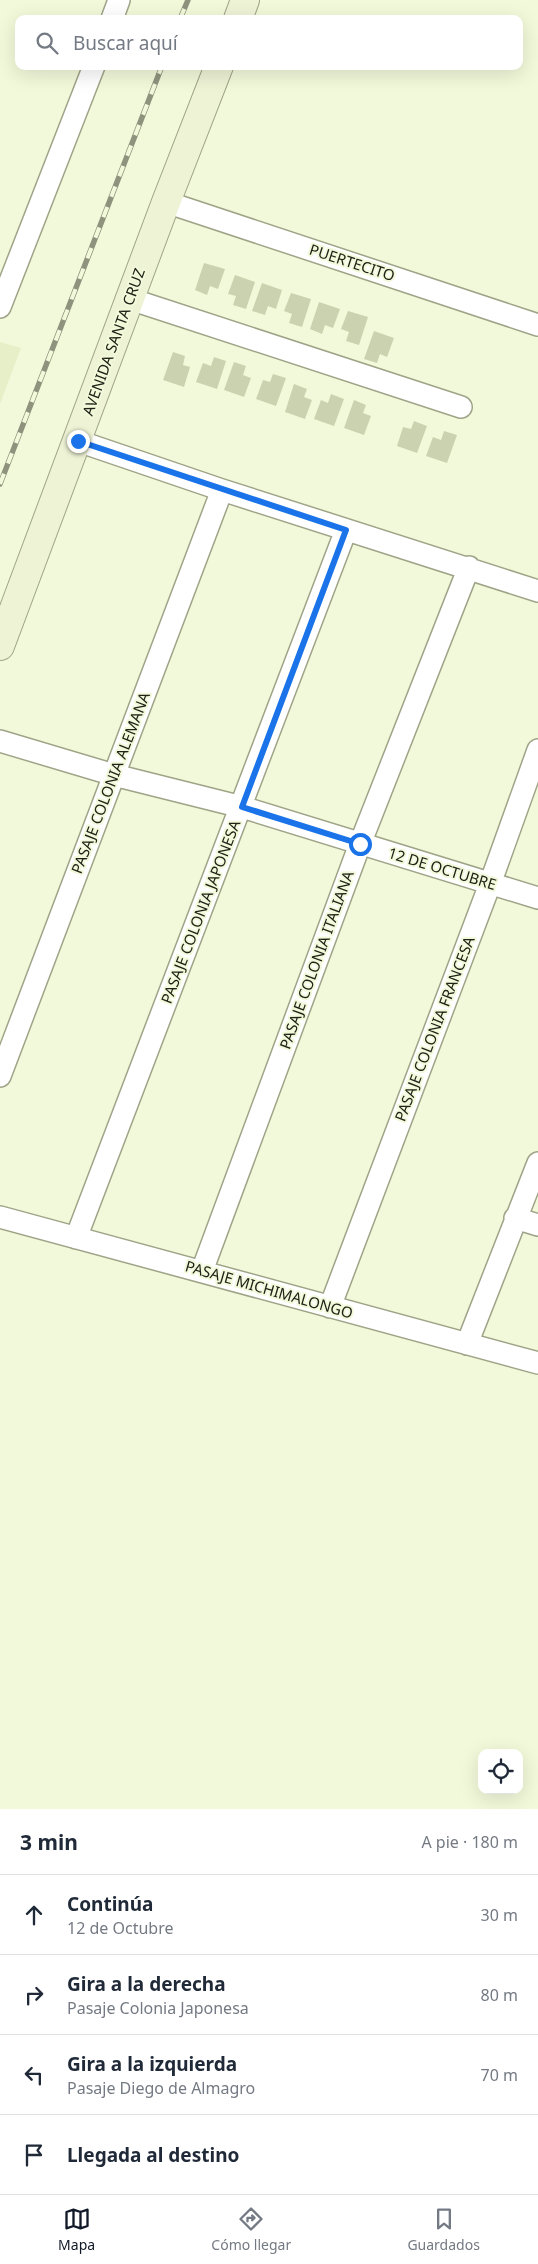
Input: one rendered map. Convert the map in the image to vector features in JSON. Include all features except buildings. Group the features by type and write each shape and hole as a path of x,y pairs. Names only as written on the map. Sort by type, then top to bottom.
{"main road":[{"path":"239,15 245,0"},
{"name":"AVENIDA SANTA CRUZ","path":"0,646 166,202 217,70"}],"street":[{"path":"113,15 119,0"},
{"path":"0,307 92,70"},
{"name":"PUERTECITO","path":"166,202 538,325"},
{"path":"130,299 461,407"},
{"path":"78,441 222,490 469,567 538,591"},
{"name":"PASAJE COLONIA ALEMANA","path":"0,1076 222,490"},
{"name":"PASAJE COLONIA JAPONESA","path":"76,1238 242,807 346,530"},
{"name":"PASAJE COLONIA ITALIANA","path":"202,1270 360,844 469,567"},
{"name":"12 DE OCTUBRE","path":"0,741 114,775 242,807 538,898"},
{"name":"PASAJE COLONIA FRANCESA","path":"330,1307 490,884 538,750"},
{"path":"467,1344 538,1163"},
{"name":"PASAJE MICHIMALONGO","path":"0,1217 202,1270 330,1307 538,1363"},
{"path":"515,1218 538,1224"}],"shaded area":[{"path":"0,342 21,348 0,404"}],"railway":[{"path":"182,15 188,0"},
{"path":"0,484 160,70"}],"route":[{"path":"78,441 346,530 242,807 360,844"}]}
